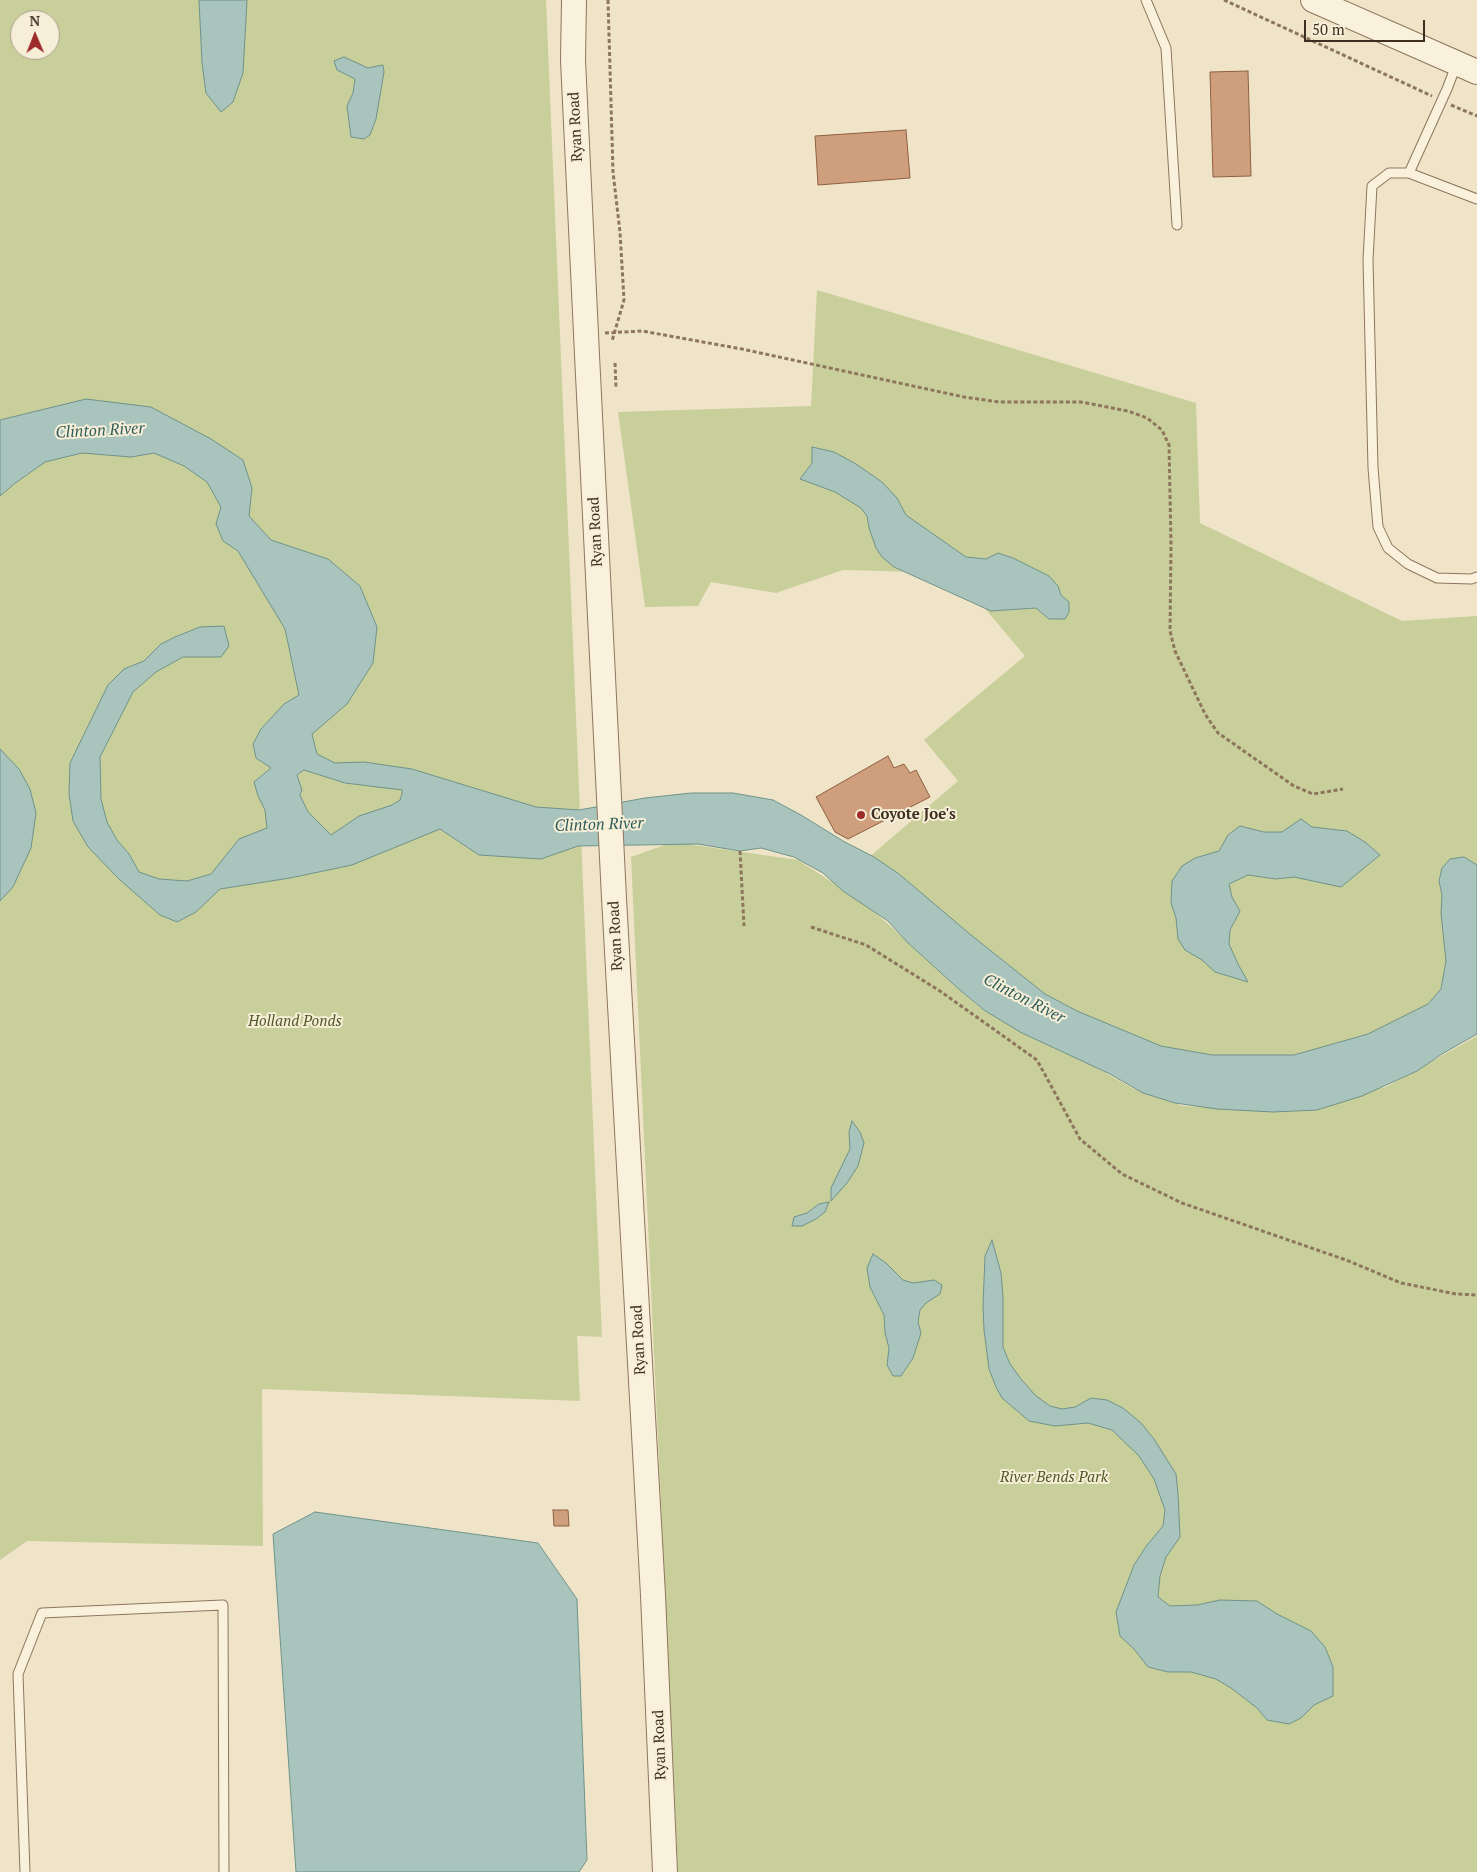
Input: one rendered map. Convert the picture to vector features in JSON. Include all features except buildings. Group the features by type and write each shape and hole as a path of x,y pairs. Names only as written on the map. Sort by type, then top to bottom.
{"street":[{"name":"Ryan Road","path":"574,0 573,60 586,334 614,898 653,1595 665,1872"},
{"path":"1321,2 1467,68"}],"lane":[{"path":"1146,0 1166,48 1177,225"},
{"path":"1409,173 1442,101 1467,68"},
{"path":"1477,199 1409,173 1389,173 1372,186 1368,260 1373,468 1378,527 1388,548 1408,564 1437,578 1471,579 1477,576"},
{"path":"25,1872 18,1674 42,1613 223,1605 224,1872"}],"path":[{"path":"608,0 613,172 620,232 624,300 612,340"},
{"path":"1224,0 1477,116"},
{"path":"586,334 642,331 742,348 964,397 999,402 1081,402 1128,411 1147,418 1162,430 1169,445 1170,631 1175,651 1205,714 1218,733 1294,786 1312,794 1343,789"},
{"path":"615,363 616,388"},
{"path":"740,851 744,926"},
{"path":"811,927 866,945 940,991 1037,1060 1080,1139 1122,1174 1182,1203 1346,1260 1401,1283 1456,1294 1477,1295"}],"green space":[{"name":"Holland Ponds","path":"0,0 546,0 602,1337 577,1336 580,1401 262,1389 263,1546 27,1541 0,1560"},
{"path":"817,290 1196,403 1200,523 1402,621 1477,616 1477,983 1380,1056 1213,1086 1031,1012 854,870 958,781 924,740 1025,656 955,573 843,570 776,593 711,582 698,606 645,607 618,412 811,406"},
{"name":"River Bends Park","path":"673,842 798,860 866,904 979,1007 1049,1040 1132,1088 1183,1106 1278,1110 1386,1087 1477,1036 1477,1872 678,1872 631,857"}],"water":[{"path":"199,0 247,0 243,73 233,102 221,112 206,93 202,63"},
{"path":"344,57 368,68 383,65 384,72 376,119 370,135 364,139 351,137 347,106 353,93 355,79 337,70 334,61"},
{"name":"Clinton River","path":"86,399 151,407 211,439 243,460 252,488 249,516 271,540 328,559 360,586 377,627 373,663 347,704 312,734 317,754 335,763 364,762 412,769 536,807 579,810 645,798 691,793 733,793 773,800 874,857 899,874 1045,994 1077,1011 1161,1046 1212,1055 1294,1055 1368,1034 1428,1004 1441,989 1446,961 1441,913 1442,895 1439,881 1442,868 1450,859 1464,857 1477,865 1477,1034 1417,1071 1362,1096 1317,1110 1273,1112 1217,1109 1175,1103 1143,1093 1110,1074 1020,1032 984,1010 907,942 888,921 843,891 823,873 794,857 761,848 740,851 698,844 578,846 541,859 479,855 440,829 352,865 290,878 220,889 196,912 177,922 160,915 120,880 88,847 73,821 69,794 70,763 108,685 124,669 144,661 161,644 175,637 200,627 224,626 229,646 221,657 183,657 156,672 133,692 100,757 101,799 107,822 139,872 159,879 187,881 211,874 239,839 267,828 265,810 254,782 271,768 256,758 253,744 261,729 284,704 299,695 285,629 238,551 223,541 216,524 221,507 207,482 184,466 154,453 131,457 82,453 45,462 0,496 0,420","holes":["304,770 345,783 402,790 402,794 400,800 392,805 359,816 331,835 308,812 300,795 302,790 297,775"]},
{"path":"812,447 834,452 882,482 897,498 906,515 966,557 986,559 998,553 1013,558 1049,576 1058,586 1061,595 1069,602 1069,612 1065,619 1049,619 1036,608 991,611 894,567 882,557 876,548 867,516 861,508 835,492 800,479 812,463"},
{"path":"0,749 19,769 30,789 36,813 31,848 13,887 0,901"},
{"path":"1301,819 1312,827 1347,831 1365,842 1380,855 1341,887 1294,877 1276,879 1248,875 1229,884 1232,897 1240,911 1230,930 1229,944 1248,982 1215,972 1202,960 1185,950 1178,939 1176,918 1171,903 1172,881 1182,866 1195,858 1219,851 1228,835 1240,826 1264,832 1282,832"},
{"path":"852,1121 860,1132 864,1143 858,1166 847,1183 831,1201 831,1188 850,1149 849,1132"},
{"path":"829,1202 825,1212 816,1219 802,1226 792,1226 794,1217 807,1213 819,1204"},
{"path":"992,1240 1001,1273 1003,1347 1010,1364 1021,1379 1035,1395 1050,1406 1062,1409 1075,1407 1091,1398 1107,1400 1123,1408 1141,1423 1154,1439 1176,1474 1180,1537 1166,1557 1160,1576 1158,1597 1170,1606 1197,1605 1220,1600 1257,1601 1277,1614 1311,1631 1325,1647 1333,1667 1333,1696 1314,1705 1301,1718 1289,1724 1267,1720 1257,1708 1216,1679 1191,1672 1168,1672 1148,1667 1134,1649 1120,1636 1116,1612 1134,1565 1147,1545 1163,1526 1165,1510 1154,1479 1139,1456 1112,1430 1088,1423 1055,1426 1029,1421 1002,1398 989,1369 984,1330 985,1256"},
{"path":"873,1254 886,1263 903,1280 913,1283 934,1280 942,1285 940,1294 926,1303 920,1310 918,1322 921,1333 913,1358 901,1376 893,1376 887,1365 889,1348 885,1333 884,1315 870,1287 867,1268"},
{"path":"315,1512 538,1543 577,1599 587,1860 579,1872 296,1872 273,1534"}],"place":[{"name":"Coyote Joe's","path":"861,815"}]}
